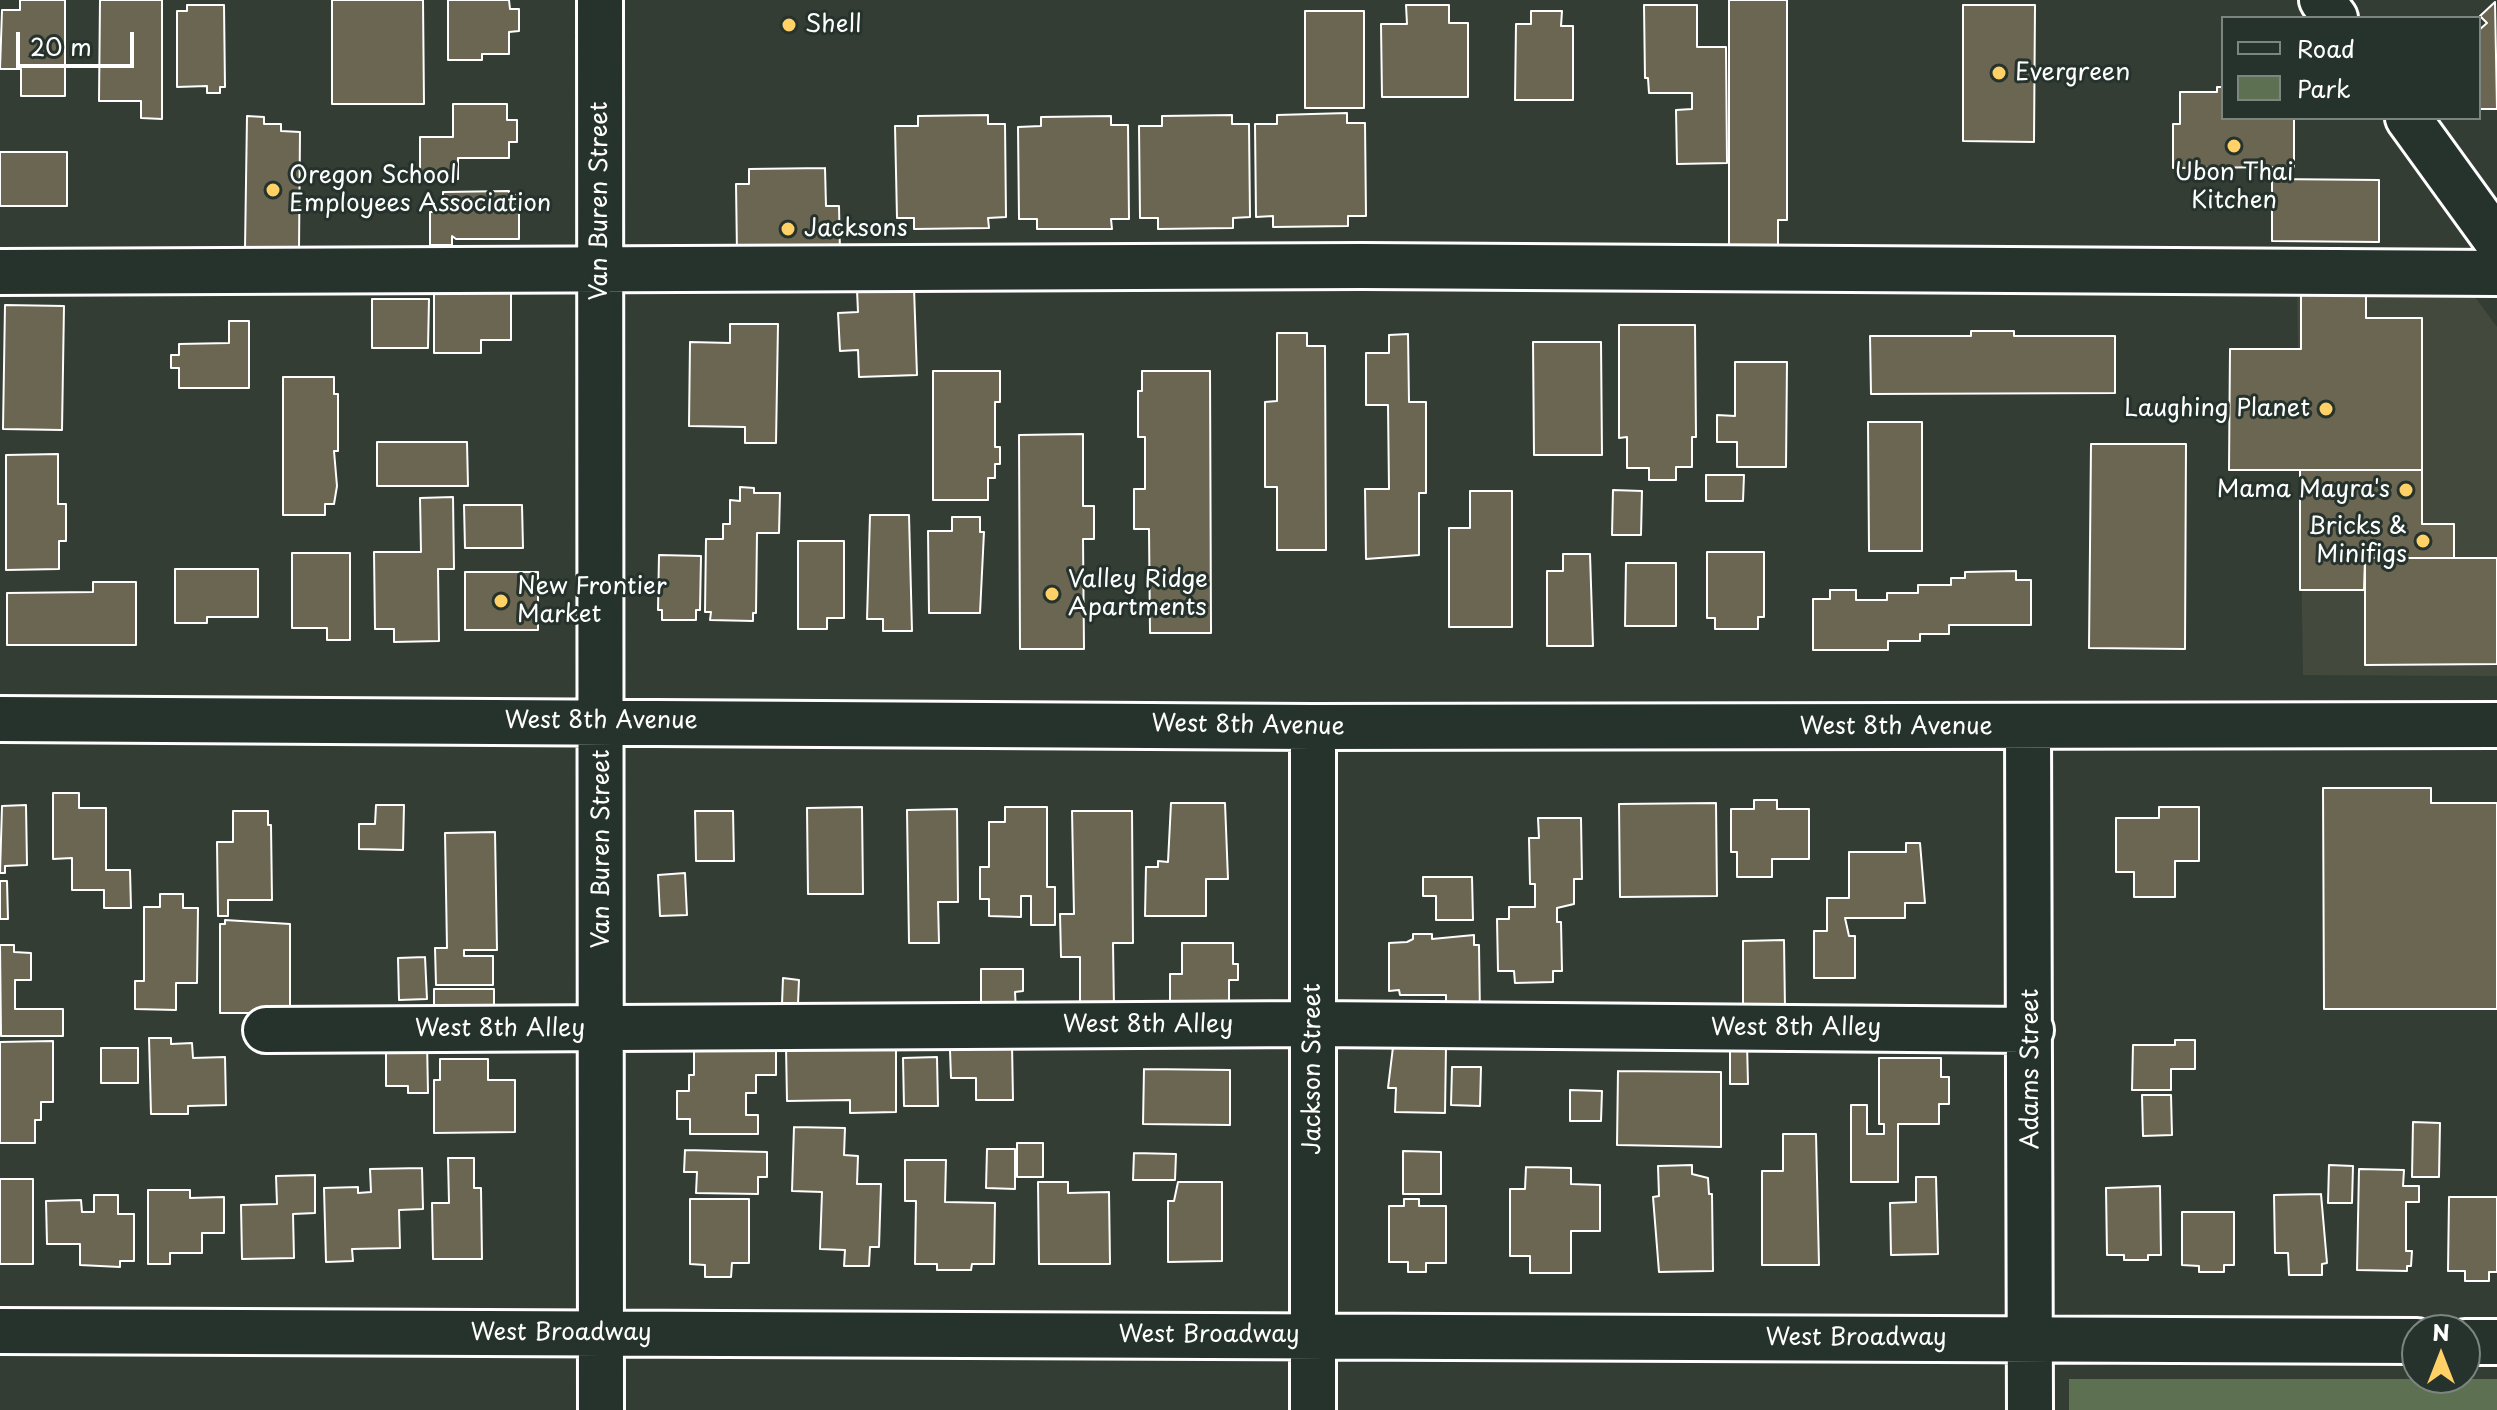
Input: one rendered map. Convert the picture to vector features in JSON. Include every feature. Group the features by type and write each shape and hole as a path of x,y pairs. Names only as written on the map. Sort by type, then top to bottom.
{"street":[{"name":"Van Buren Street","path":"600,0 601,1410"},
{"path":"2409,120 2497,241"},
{"path":"0,272 1362,266 2497,273"},
{"name":"West 8th Avenue","path":"0,719 1313,727 2497,725"},
{"name":"Jackson Street","path":"1313,727 1313,1410"},
{"name":"Adams Street","path":"2028,728 2030,1410"},
{"name":"West 8th Alley","path":"266,1030 1313,1024 2031,1030"},
{"name":"West Broadway","path":"0,1331 2401,1341"}],"shaded area":[{"path":"2297,280 2464,282 2497,327 2497,676 2303,675"}],"green space":[{"path":"2069,1379 2401,1379 2401,1394 2481,1394 2481,1379 2497,1379 2497,1410 2069,1410"}],"building":[{"path":"20,0 65,0 65,96 21,96 21,69 0,69 2,10 20,10"},
{"path":"100,0 162,0 162,119 141,118 141,101 99,101"},
{"path":"332,0 423,0 424,104 332,104"},
{"path":"448,0 509,0 510,9 519,9 519,31 509,32 509,54 482,54 482,60 448,60"},
{"path":"1729,0 1787,0 1787,220 1778,220 1778,252 1729,252"},
{"path":"2495,2 2497,109 2481,109 2481,28 2487,23 2480,16"},
{"path":"187,5 224,5 225,87 220,87 220,93 207,93 207,86 177,87 177,11 187,11"},
{"path":"1406,5 1449,5 1449,23 1468,23 1468,97 1382,97 1381,24 1407,24"},
{"path":"1644,5 1697,5 1697,47 1726,47 1727,163 1677,164 1676,110 1692,109 1692,93 1649,93 1648,78 1645,78"},
{"name":"Evergreen","path":"1963,5 2035,5 2034,142 1963,141"},
{"path":"1305,11 1364,11 1364,108 1305,108"},
{"path":"1531,11 1562,11 1561,26 1573,26 1573,100 1515,100 1516,24 1531,24"},
{"name":"Ubon Thai Kitchen","path":"2217,87 2221,87 2221,120 2294,120 2294,167 2173,168 2173,124 2180,124 2180,92 2217,92"},
{"path":"453,104 507,104 507,120 517,120 517,142 509,142 509,158 458,158 458,179 420,179 420,137 453,137"},
{"path":"1347,113 1347,123 1365,123 1366,216 1348,216 1348,226 1273,227 1273,216 1256,217 1255,124 1277,124 1277,115"},
{"path":"988,115 988,124 1005,124 1006,217 988,218 989,228 914,229 914,218 897,218 895,126 918,126 918,116"},
{"path":"1232,115 1232,124 1249,124 1250,217 1233,218 1233,228 1158,229 1158,218 1140,218 1139,126 1162,126 1162,116"},
{"name":"Oregon School Employees Association","path":"247,116 264,117 264,124 281,124 281,131 300,132 299,250 245,249"},
{"path":"1111,116 1111,125 1128,125 1129,219 1111,219 1112,229 1037,229 1037,219 1019,219 1018,127 1041,126 1041,117"},
{"path":"0,152 67,152 67,206 0,206"},
{"name":"Jacksons","path":"825,168 826,206 839,206 840,253 737,254 736,184 749,184 749,169"},
{"path":"2272,179 2379,180 2379,242 2272,241"},
{"path":"509,191 509,195 519,195 519,239 456,239 452,236 452,245 430,245 430,212 443,212 443,192"},
{"path":"914,288 917,375 859,377 858,350 840,351 838,313 858,312 857,290"},
{"path":"434,290 511,291 511,340 481,340 481,353 434,353"},
{"name":"Laughing Planet","path":"2301,290 2366,290 2366,318 2422,318 2422,470 2229,470 2230,349 2301,349"},
{"path":"372,299 429,299 428,348 372,348"},
{"path":"5,305 64,306 62,430 3,429"},
{"path":"229,321 249,321 249,388 179,388 179,368 171,368 171,355 179,355 179,344 229,343"},
{"path":"730,324 778,324 776,443 745,443 745,427 689,426 690,342 730,343"},
{"path":"1619,325 1695,325 1696,437 1692,437 1692,467 1676,467 1676,480 1649,480 1649,468 1627,468 1627,437 1619,438"},
{"path":"1971,331 2014,331 2014,336 2115,336 2115,393 1871,394 1870,336 1971,336"},
{"path":"1277,333 1307,333 1307,346 1325,346 1326,550 1277,550 1277,487 1265,487 1265,402 1277,401"},
{"path":"1408,334 1409,402 1426,402 1426,493 1419,493 1419,555 1366,559 1365,489 1389,489 1388,405 1366,405 1366,353 1389,353 1389,335"},
{"path":"1533,342 1601,342 1602,455 1534,455"},
{"path":"1735,362 1787,362 1786,467 1737,467 1737,442 1717,442 1717,415 1735,416"},
{"path":"933,371 1000,371 1000,402 995,402 995,447 1000,447 1000,464 995,464 995,478 988,478 988,500 933,500"},
{"path":"1142,371 1210,371 1211,633 1150,633 1149,529 1134,529 1134,489 1145,489 1145,437 1138,437 1138,391 1142,391"},
{"path":"283,377 334,377 334,394 338,394 338,451 334,451 337,486 334,504 325,504 325,515 283,515"},
{"path":"1868,422 1922,422 1922,551 1869,551"},
{"name":"Valley Ridge Apartments","path":"1083,434 1083,506 1094,506 1094,539 1083,539 1084,649 1020,649 1019,435"},
{"path":"377,442 467,442 468,486 377,486"},
{"path":"2091,444 2186,444 2185,649 2089,648"},
{"path":"58,454 58,504 66,504 66,541 59,541 59,569 6,570 6,455"},
{"path":"2300,470 2422,470 2422,524 2454,524 2454,558 2365,558 2364,590 2300,590"},
{"path":"1706,475 1744,475 1743,501 1706,501"},
{"path":"740,487 754,488 754,493 780,493 779,533 757,533 756,613 753,613 753,621 710,620 711,612 705,612 706,539 723,539 723,524 730,524 730,500 740,501"},
{"path":"1613,490 1642,491 1641,535 1612,535"},
{"path":"1470,491 1512,491 1512,627 1449,627 1449,528 1470,528"},
{"path":"453,497 454,569 438,569 439,641 394,642 394,629 375,629 374,552 421,552 420,498"},
{"path":"464,505 522,505 523,548 465,548"},
{"path":"870,515 909,515 912,631 883,631 883,619 867,619"},
{"path":"952,517 980,517 980,532 984,532 980,613 929,613 928,531 952,531"},
{"path":"798,541 844,541 844,618 827,618 827,629 798,629"},
{"path":"1707,552 1764,552 1764,617 1758,617 1758,629 1715,629 1715,618 1707,618"},
{"path":"292,553 350,553 350,640 327,640 327,628 292,628"},
{"path":"1563,554 1590,554 1593,646 1547,646 1547,571 1563,571"},
{"path":"659,555 701,556 700,610 696,610 696,620 662,620 662,610 658,610"},
{"path":"2365,558 2497,558 2497,664 2365,665"},
{"path":"1626,563 1676,563 1676,626 1625,626"},
{"path":"175,569 258,569 258,617 207,617 207,623 175,623"},
{"path":"2016,571 2016,580 2031,580 2031,625 1949,625 1949,634 1920,634 1920,641 1888,641 1888,650 1813,650 1813,599 1830,599 1830,590 1856,590 1856,600 1887,600 1887,593 1918,593 1918,585 1951,585 1951,578 1965,578 1965,572"},
{"name":"New Frontier Market","path":"465,572 538,572 538,630 465,630"},
{"path":"93,582 136,582 136,645 7,645 7,593 93,592"},
{"path":"2323,788 2431,788 2431,803 2497,803 2497,1009 2324,1009"},
{"path":"53,793 79,793 79,808 106,808 106,870 130,870 131,908 104,908 104,890 72,890 72,858 53,859"},
{"path":"1754,800 1777,800 1777,809 1809,809 1809,859 1772,859 1772,877 1737,877 1737,852 1731,852 1731,809 1754,809"},
{"path":"1171,803 1225,803 1228,879 1206,879 1206,916 1145,916 1146,867 1158,867 1158,861 1168,862"},
{"path":"1716,803 1717,896 1620,897 1619,804"},
{"path":"26,805 27,865 5,866 5,873 0,873 2,806"},
{"path":"376,805 404,805 403,850 359,849 359,824 375,824"},
{"path":"862,807 863,894 808,894 807,808"},
{"path":"1005,807 1047,807 1047,887 1055,887 1055,925 1031,925 1031,896 1021,896 1021,917 989,916 989,899 980,899 980,867 989,867 989,822 1005,822"},
{"path":"2159,807 2199,807 2199,861 2175,861 2175,897 2134,897 2134,872 2116,872 2116,818 2159,818"},
{"path":"957,809 958,902 938,902 939,943 909,943 907,810"},
{"path":"233,811 268,811 272,900 228,900 228,916 218,916 217,842 233,842"},
{"path":"695,811 733,811 734,861 696,861"},
{"path":"1072,811 1132,811 1133,943 1113,943 1114,1008 1080,1008 1080,957 1061,957 1060,914 1074,914"},
{"path":"1538,818 1581,818 1582,879 1574,879 1574,904 1557,908 1557,922 1561,922 1562,971 1553,971 1553,982 1515,983 1514,971 1498,971 1497,919 1509,919 1509,907 1535,907 1535,884 1530,884 1529,838 1539,838"},
{"path":"495,832 497,950 464,950 464,956 493,956 493,985 436,985 435,948 447,948 445,833"},
{"path":"1906,843 1920,843 1925,903 1905,903 1905,918 1845,918 1849,936 1855,936 1855,978 1814,978 1814,931 1827,931 1827,898 1849,898 1849,852 1906,852"},
{"path":"685,873 687,915 660,916 658,875"},
{"path":"1423,877 1472,877 1473,920 1436,920 1436,896 1423,896"},
{"path":"0,881 7,881 8,919 0,919"},
{"path":"160,894 183,894 183,908 198,908 197,983 176,983 176,1010 135,1009 135,981 144,981 144,907 160,907"},
{"path":"225,920 290,924 290,1013 220,1013 220,924 225,924"},
{"path":"1413,934 1432,934 1432,939 1474,935 1474,945 1479,945 1480,1016 1446,1016 1446,995 1400,995 1399,990 1389,991 1389,943 1407,942 1413,939"},
{"path":"1784,940 1785,1009 1743,1009 1743,941"},
{"path":"1182,943 1233,943 1233,964 1238,964 1238,980 1229,980 1229,1002 1170,1002 1170,974 1182,974"},
{"path":"0,945 14,945 14,952 31,953 31,980 15,980 15,1009 63,1009 63,1036 1,1036"},
{"path":"425,957 427,999 399,1000 398,958"},
{"path":"981,969 1023,969 1023,991 1015,992 1016,1012 981,1013"},
{"path":"783,978 799,980 798,1004 782,1004"},
{"path":"434,989 494,989 494,1015 434,1015"},
{"path":"149,1038 171,1038 171,1044 192,1043 193,1058 225,1057 226,1105 188,1106 188,1114 151,1114"},
{"path":"2175,1040 2195,1040 2195,1069 2171,1069 2171,1090 2132,1090 2133,1045 2175,1045"},
{"path":"53,1041 53,1102 41,1102 41,1120 35,1120 35,1143 0,1143 0,1042"},
{"path":"386,1041 427,1041 428,1093 408,1093 408,1086 386,1086"},
{"path":"1730,1043 1747,1043 1748,1084 1730,1084"},
{"path":"971,1044 1012,1044 1013,1100 976,1100 976,1078 951,1078 950,1050 971,1050"},
{"path":"896,1045 896,1112 850,1113 850,1100 787,1101 786,1046"},
{"path":"738,1046 776,1046 776,1075 756,1075 756,1093 746,1093 746,1115 758,1115 758,1134 690,1134 690,1119 677,1119 677,1091 689,1091 689,1075 694,1075 694,1050 738,1050"},
{"path":"1393,1047 1446,1047 1445,1113 1395,1112 1396,1088 1388,1088"},
{"path":"101,1048 138,1048 138,1083 101,1083"},
{"path":"937,1057 938,1106 904,1106 903,1058"},
{"path":"1879,1058 1941,1058 1941,1077 1949,1077 1949,1104 1939,1104 1939,1124 1898,1124 1898,1182 1851,1182 1851,1105 1867,1105 1867,1134 1884,1134 1884,1124 1879,1124"},
{"path":"440,1059 488,1059 488,1080 515,1080 515,1132 434,1133 434,1080 440,1080"},
{"path":"1452,1067 1481,1067 1480,1106 1451,1105"},
{"path":"1144,1069 1230,1070 1230,1125 1143,1124"},
{"path":"1618,1071 1721,1072 1721,1147 1617,1145"},
{"path":"1570,1090 1602,1091 1601,1121 1570,1121"},
{"path":"2142,1095 2171,1095 2172,1135 2143,1136"},
{"path":"2413,1122 2440,1123 2439,1177 2412,1177"},
{"path":"794,1127 845,1128 844,1155 858,1156 857,1184 881,1184 879,1247 870,1247 869,1266 844,1266 845,1250 820,1249 822,1192 792,1191"},
{"path":"1783,1134 1816,1134 1819,1265 1762,1265 1762,1171 1783,1171"},
{"path":"1017,1143 1043,1143 1043,1177 1017,1177"},
{"path":"987,1149 1015,1149 1015,1189 986,1188"},
{"path":"685,1150 767,1152 767,1177 758,1177 758,1194 696,1193 697,1172 684,1172"},
{"path":"1403,1151 1441,1152 1441,1194 1403,1194"},
{"path":"1134,1153 1176,1154 1175,1180 1133,1180"},
{"path":"448,1158 474,1158 474,1188 481,1188 482,1259 433,1259 432,1203 449,1203"},
{"path":"905,1160 946,1160 945,1202 995,1203 994,1264 972,1264 971,1270 937,1270 937,1264 915,1264 916,1201 905,1201"},
{"path":"1692,1165 1692,1174 1708,1178 1709,1194 1712,1194 1713,1271 1659,1272 1653,1197 1659,1196 1658,1166"},
{"path":"2329,1165 2353,1166 2352,1203 2328,1203"},
{"path":"1526,1167 1571,1168 1571,1184 1600,1185 1600,1231 1571,1231 1571,1273 1530,1273 1530,1256 1510,1256 1510,1189 1525,1189"},
{"path":"422,1168 423,1209 399,1210 400,1248 352,1249 353,1261 326,1262 324,1188 358,1187 358,1193 371,1192 370,1169"},
{"path":"2359,1169 2404,1170 2403,1186 2419,1186 2419,1202 2406,1202 2406,1251 2412,1251 2411,1266 2407,1266 2407,1271 2357,1270"},
{"path":"315,1175 315,1213 293,1214 294,1258 242,1259 241,1205 277,1204 276,1176"},
{"path":"1916,1177 1936,1177 1938,1254 1891,1255 1890,1203 1916,1202"},
{"path":"0,1179 33,1179 33,1264 0,1264"},
{"path":"1038,1182 1068,1182 1068,1193 1109,1192 1110,1264 1039,1264"},
{"path":"1178,1182 1222,1182 1222,1261 1168,1262 1168,1201 1174,1201"},
{"path":"2160,1186 2161,1255 2148,1255 2148,1260 2124,1260 2124,1255 2107,1255 2106,1188"},
{"path":"148,1190 190,1190 190,1198 224,1197 224,1233 202,1233 202,1253 170,1253 170,1264 148,1264"},
{"path":"2321,1194 2327,1263 2322,1264 2322,1275 2289,1275 2288,1253 2275,1253 2274,1195"},
{"path":"94,1195 118,1195 118,1214 134,1214 134,1261 120,1261 120,1267 80,1265 80,1244 47,1244 46,1201 81,1200 82,1212 94,1212"},
{"path":"2449,1197 2497,1197 2497,1272 2489,1272 2489,1281 2465,1281 2465,1271 2448,1271"},
{"path":"690,1199 749,1199 749,1263 732,1263 731,1277 705,1277 705,1265 690,1264"},
{"path":"1404,1199 1419,1199 1419,1206 1446,1206 1446,1263 1426,1263 1426,1272 1408,1272 1408,1262 1389,1262 1389,1206 1404,1206"},
{"path":"2182,1212 2234,1212 2234,1265 2224,1265 2224,1272 2199,1272 2199,1266 2182,1265"}],"place":[{"name":"Shell","path":"789,25"},
{"name":"Evergreen","path":"1999,73"},
{"name":"Ubon Thai Kitchen","path":"2234,146"},
{"name":"Oregon School Employees Association","path":"273,190"},
{"name":"Jacksons","path":"788,229"},
{"name":"Laughing Planet","path":"2326,409"},
{"name":"Mama Mayra's","path":"2406,490"},
{"name":"Bricks & Minifigs","path":"2423,541"},
{"name":"Valley Ridge Apartments","path":"1052,594"},
{"name":"New Frontier Market","path":"501,601"}]}
